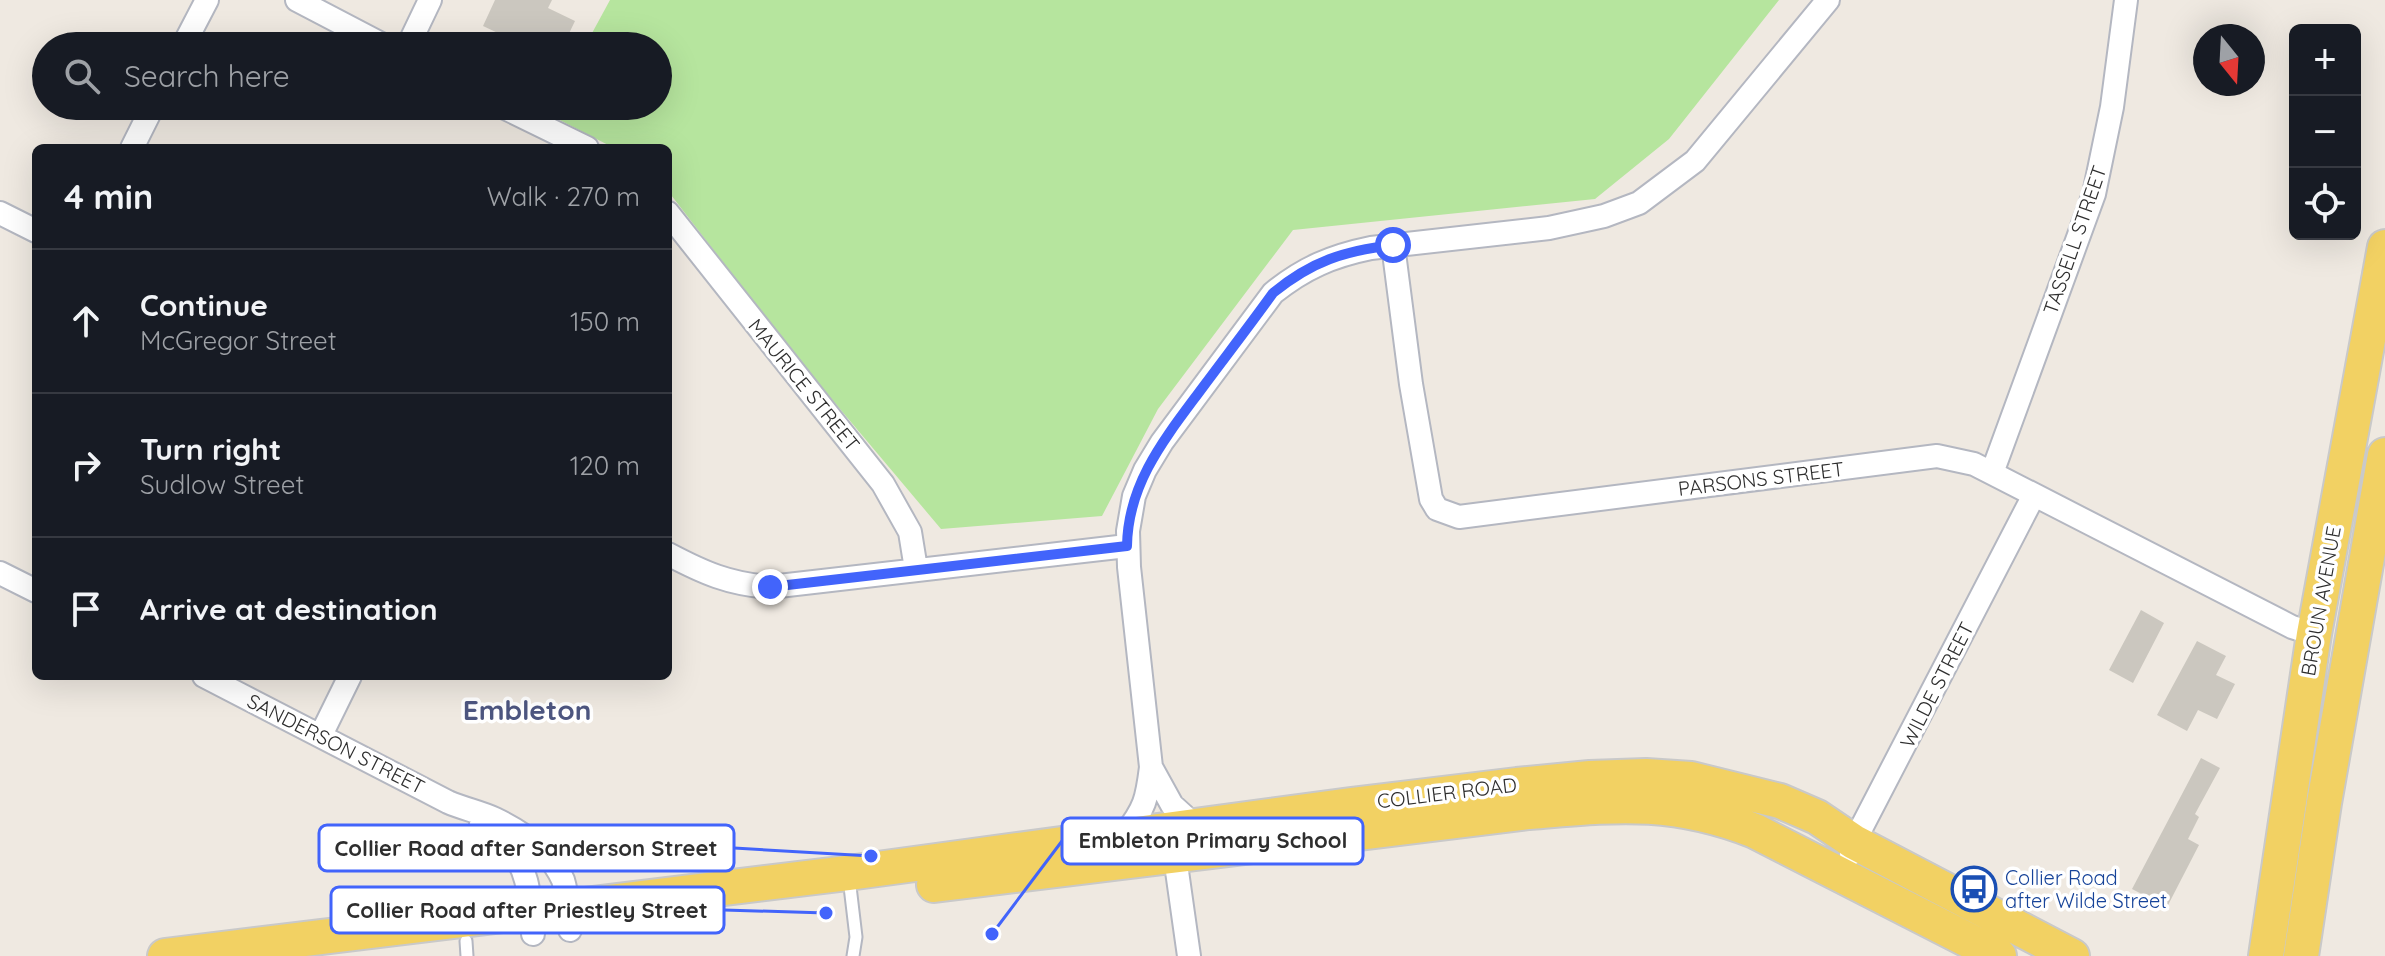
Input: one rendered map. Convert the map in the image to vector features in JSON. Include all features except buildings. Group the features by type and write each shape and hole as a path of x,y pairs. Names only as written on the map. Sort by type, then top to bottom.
{"main road":[{"name":"BROUN AVENUE","path":"2266,956 2314,634 2385,247"},
{"name":"BROUN AVENUE","path":"2304,947 2385,455"},
{"name":"COLLIER ROAD","path":"850,884 1125,834 1517,785 1646,776 1691,779 1780,801 1817,817 1854,842 2072,956"},
{"name":"COLLIER ROAD","path":"165,956 532,922 850,884 1175,857 1529,812 1652,806 1693,811 1755,831 1999,956"},
{"name":"COLLIER ROAD","path":"331,956 466,948 532,922"}],"street":[{"path":"190,32 207,0"},
{"path":"297,0 358,32"},
{"path":"415,32 430,0"},
{"path":"1125,834 1142,813 1151,767 1127,546 1134,496 1162,442 1273,293 1296,274 1342,254 1393,245 1549,228 1604,216 1639,203 1695,161 1828,0"},
{"name":"TASSELL STREET","path":"1992,473 2094,194 2112,107 2126,0"},
{"path":"134,144 146,120"},
{"path":"530,120 579,144"},
{"path":"0,213 32,229"},
{"name":"MAURICE STREET","path":"672,218 883,484 910,532 916,569"},
{"name":"PARSONS STREET","path":"1393,245 1411,384 1431,499 1437,509 1459,517 1937,456 1974,464 2292,627 2314,634"},
{"name":"WILDE STREET","path":"1844,876 1854,842 2034,495"},
{"path":"672,556 739,584 770,587 1127,546"},
{"path":"0,573 32,589"},
{"name":"SANDERSON STREET","path":"212,680 469,812 492,818 538,846 554,864 563,882 568,918"},
{"path":"321,735 348,680"},
{"path":"1151,767 1172,805 1194,825"},
{"name":"SANDERSON STREET","path":"469,812 504,842 521,862 532,922"},
{"path":"1175,857 1189,956"}],"lane":[{"path":"850,884 856,937 853,956"}],"green space":[{"path":"610,0 1779,0 1669,139 1595,199 1293,230 1158,409 1102,516 941,529 792,352 672,196 672,144 606,144 560,120 672,120 672,32 593,32"}],"place":[{"name":"Collier Road after Sanderson Street","path":"871,856"},
{"name":"Collier Road after Wilde Street","path":"1974,889"},
{"name":"Collier Road after Priestley Street","path":"826,913"},
{"name":"Embleton Primary School","path":"992,934"}],"district":[{"name":"Embleton","path":"527,710"}],"route":[{"path":"770,587 1127,546 1134,496 1145,470 1162,442 1273,293 1296,274 1318,262 1342,254 1393,245"}]}
